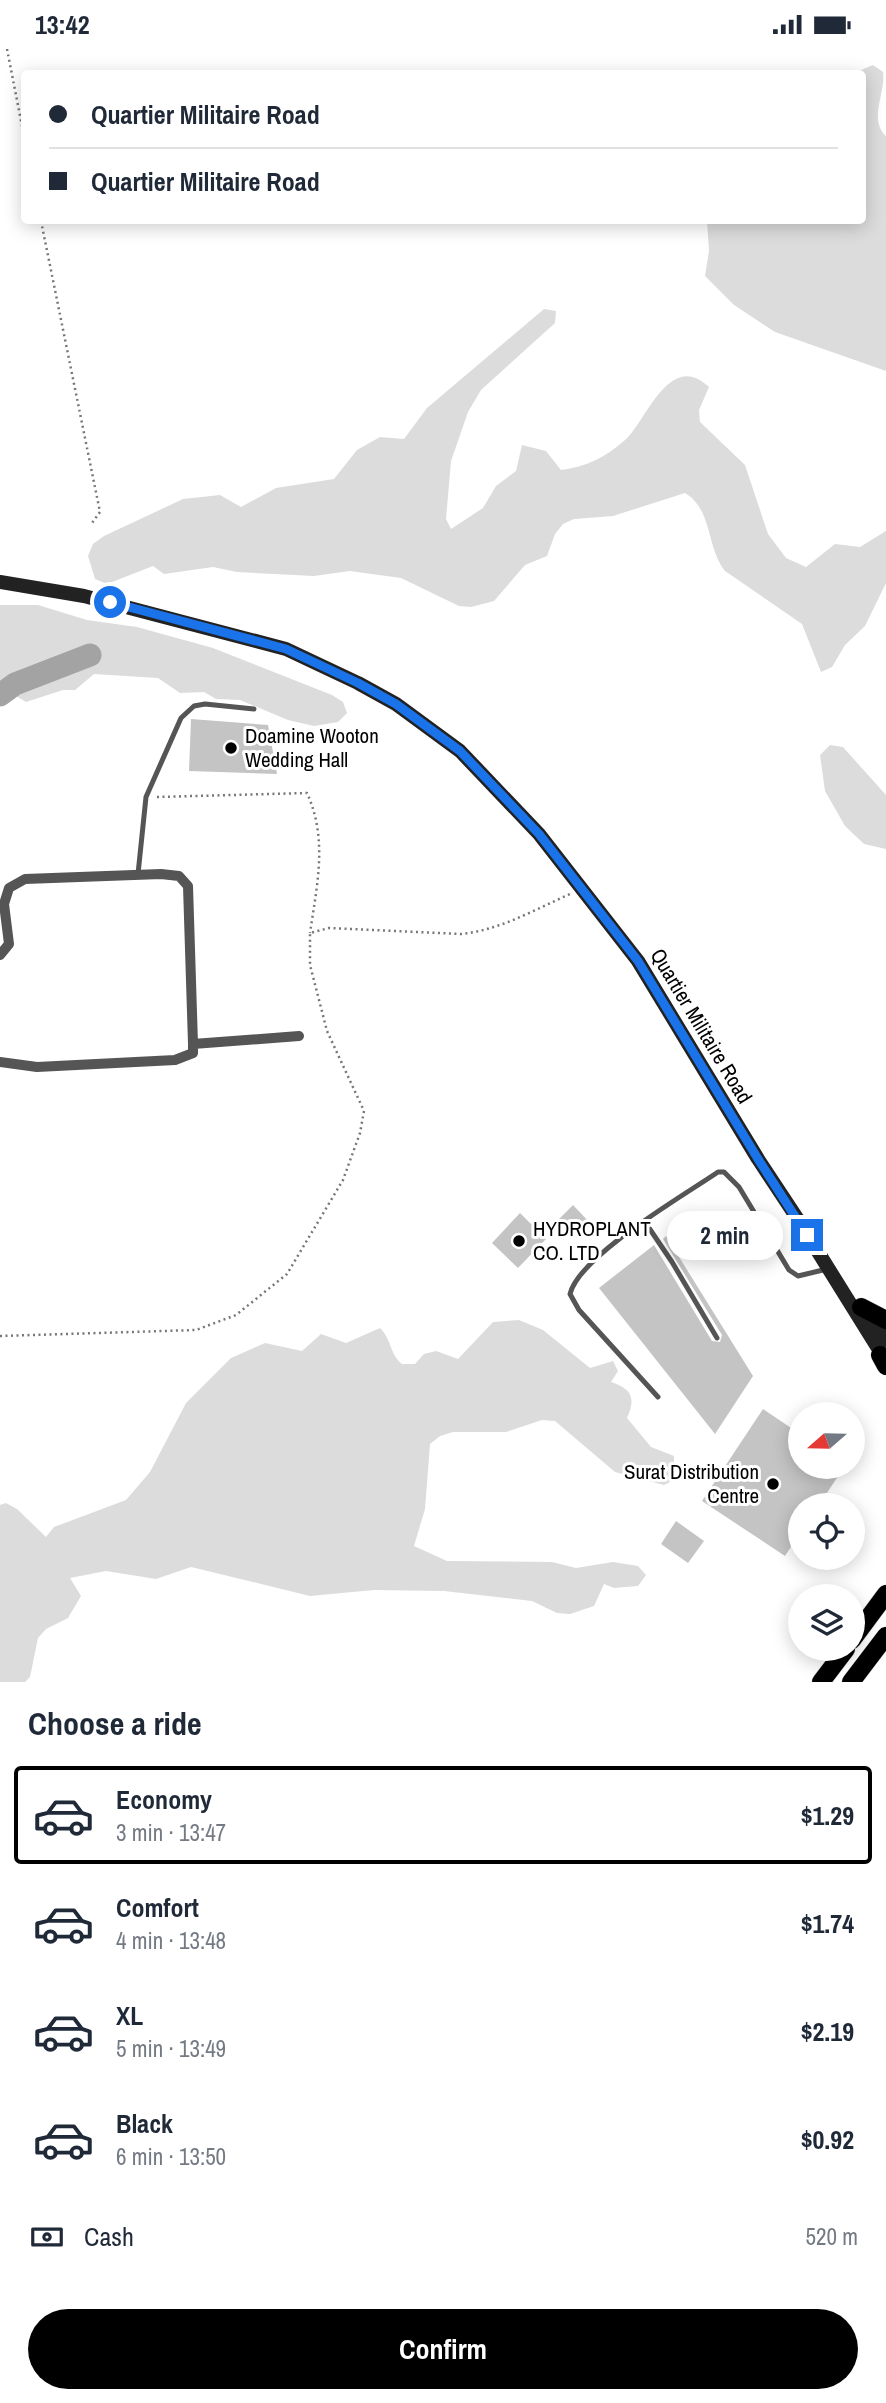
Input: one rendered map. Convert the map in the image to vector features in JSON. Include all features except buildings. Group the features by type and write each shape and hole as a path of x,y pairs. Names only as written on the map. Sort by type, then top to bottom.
{"highway":[{"path":"861,1307 886,1320"},
{"path":"865,1622 886,1594"},
{"path":"851,1682 886,1636"},
{"path":"821,1682 837,1661"}],"main road":[{"name":"Quartier Militaire Road","path":"0,582 84,596 286,649 358,683 431,728 460,751 539,834 638,961 827,1269 885,1355"},
{"name":"Quartier Militaire Road","path":"827,1269 861,1307 885,1355"}],"street":[{"path":"0,955 9,944 4,904 9,888 25,879 179,876 188,886 193,1053 175,1060 37,1067 0,1062"},
{"path":"194,1044 299,1035"}],"lane":[{"path":"138,875 146,797 181,718 194,706 205,704 254,709"},
{"path":"658,1397 579,1310 570,1294 572,1283 601,1252 718,1172 730,1176 739,1188 789,1270 798,1276 827,1269"},
{"path":"645,1223 718,1339"}],"path":[{"path":"7,49 21,121"},
{"path":"42,224 100,512 92,523"},
{"path":"0,1336 196,1330 236,1315 287,1274 343,1180 360,1133 364,1111 327,1031 310,965 310,933 321,856 316,812 307,793 146,797"},
{"path":"310,933 329,928 461,934 481,932 506,924 582,888"}],"shaded area":[{"path":"873,65 883,72 878,122 886,136 886,371 775,332 734,305 705,276 709,251 707,224 866,224 866,70 861,70"},
{"path":"544,309 556,311 555,323 481,390 468,412 451,461 446,519 451,529 483,508 496,486 516,471 522,445 546,451 561,470 587,464 625,440 670,382 682,377 695,378 709,387 699,410 700,422 745,465 768,534 786,558 806,567 835,544 860,547 886,531 886,583 865,626 845,645 832,667 821,672 802,624 725,571 700,509 685,493 613,516 574,519 563,524 555,534 547,556 525,565 494,601 471,607 459,606 401,578 350,571 314,576 237,572 213,567 164,574 153,566 107,584 95,579 88,556 93,544 104,536 183,499 220,495 241,507 276,488 334,479 357,450 380,437 404,439 427,408"},
{"path":"0,605 38,605 87,620 137,627 213,648 332,695 343,702 347,713 338,722 314,726 288,720 240,700 216,699 204,692 180,693 158,678 94,674 75,690 63,690 26,702 16,696 3,697 0,700"},
{"path":"830,745 843,747 886,795 886,849 864,844 845,826 825,791 820,755"},
{"path":"519,1320 543,1330 590,1368 613,1361 618,1371 611,1382 624,1388 630,1395 631,1405 627,1418 651,1447 674,1456 674,1480 664,1485 615,1472 555,1421 542,1420 506,1432 453,1432 440,1436 430,1444 425,1509 414,1546 447,1561 552,1562 576,1568 613,1562 638,1566 646,1575 638,1586 614,1588 604,1584 594,1606 570,1614 557,1613 532,1601 444,1591 374,1590 310,1596 191,1567 156,1579 106,1571 70,1578 81,1596 68,1618 46,1629 38,1638 30,1677 25,1682 0,1682 0,1505 6,1503 17,1509 46,1537 54,1527 126,1500 150,1472 186,1403 231,1358 265,1343 302,1351 321,1334 346,1343 380,1328 398,1360 402,1364 415,1364 424,1354 436,1351 458,1359 493,1322"}],"waterway":[{"path":"0,695 15,684 90,655"}],"place":[{"name":"Doamine Wooton Wedding Hall","path":"231,748"},
{"name":"HYDROPLANT CO. LTD","path":"519,1241"},
{"name":"Surat Distribution Centre","path":"773,1484"}],"route":[{"path":"110,602 286,649 396,704 460,751 539,834 638,961 807,1235"}]}
